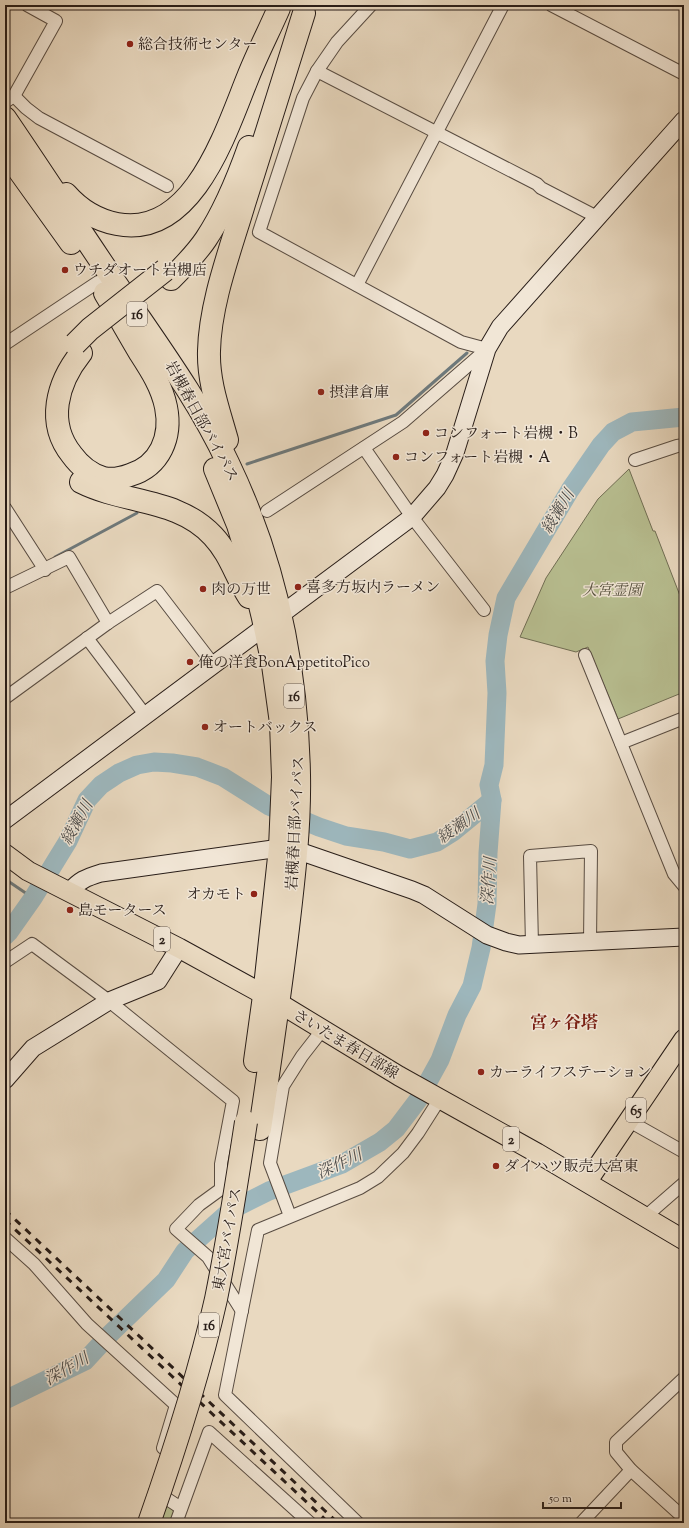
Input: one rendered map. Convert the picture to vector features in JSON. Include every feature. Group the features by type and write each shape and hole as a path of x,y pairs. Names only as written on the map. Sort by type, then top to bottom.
{"highway":[{"path":"5,117 21,129 71,200 91,216 123,226 151,223 162,219 185,200 202,177 222,141 248,76 280,7"},
{"path":"168,274 192,239 215,200 224,180 259,79 280,7"},
{"path":"100,284 151,370 161,390 168,421 166,441 155,460 138,472 114,478 105,478 86,470 77,462 64,445 58,425 57,403 65,377 78,348 90,329 168,274 202,244 223,209 248,150 271,80 305,9"},
{"path":"228,462 227,440 216,404 209,370 208,352 213,315 217,294 237,226 305,9"},
{"name":"岩槻春日部バイパス","path":"5,117 165,353 185,385 228,462 252,519 265,555 281,723 291,778 289,841 271,999"},
{"name":"岩槻春日部バイパス","path":"5,151 178,394 215,469 238,525 270,620"},
{"path":"5,160 36,194"},
{"path":"78,348 64,356 54,372 45,401 44,418 46,433 52,449 60,462 81,482 96,489 170,508 200,524 222,546 246,592 270,620"},
{"name":"東大宮バイパス","path":"163,1523 198,1418 228,1305 244,1226 253,1125 271,999"},
{"name":"東大宮バイパス","path":"149,1523 186,1413 216,1300 230,1227 253,1125"}],"main road":[{"name":"さいたま春日部線","path":"5,854 28,871 180,948 271,999 399,1076 587,1182 684,1240"},
{"name":"65","path":"587,1182 684,1039"}],"street":[{"path":"28,5 56,21 10,99 26,108 39,118 167,186"},
{"path":"371,5 337,42 317,71 302,98 259,232 461,342 487,349"},
{"path":"357,285 503,5"},
{"path":"551,5 684,74"},
{"path":"317,71 537,184 541,188 597,218"},
{"path":"5,820 146,716 270,620 412,517 446,475 455,453 487,349 500,327 684,120"},
{"path":"5,344 100,284"},
{"path":"267,511 403,422 487,349"},
{"path":"635,460 677,446 684,446"},
{"path":"364,448 412,517 484,610"},
{"path":"5,508 45,570"},
{"path":"5,588 45,570 69,557 108,622"},
{"path":"5,698 108,622 157,591 213,664"},
{"path":"87,638 146,716"},
{"path":"585,655 674,874 684,886"},
{"path":"621,743 684,718"},
{"path":"64,889 85,878 101,873 289,841 424,895 463,920 497,939 519,945 684,937"},
{"path":"532,945 530,856 591,851 590,942"},
{"path":"5,962 32,944 109,1001 233,1101 221,1164 221,1189 199,1205 176,1229 208,1257 242,1311"},
{"path":"5,1080 33,1048 109,1001 158,981 180,948"},
{"path":"290,1216 270,1163 283,1086 302,1056 323,1030"},
{"path":"358,1523 225,1396 258,1230 360,1188 378,1177 403,1153 418,1133 437,1098"},
{"path":"629,1121 684,1152"},
{"path":"645,1216 684,1183"},
{"path":"5,1238 34,1264 93,1329 176,1405 151,1488 138,1523"},
{"path":"682,1518 631,1470 616,1452 616,1442 684,1378"},
{"path":"176,1523 209,1432 310,1523"},
{"path":"581,1523 631,1470"},
{"path":"151,1488 181,1508"}],"green space":[{"name":"大宮霊園","path":"629,469 684,606 684,692 618,719 588,647 576,652 520,637 546,578 598,499"},
{"path":"153,1494 175,1512 171,1523 143,1523"}],"waterway":[{"path":"247,464 396,415 467,353"},
{"name":"深作川","path":"5,1400 85,1361 110,1334 166,1280 185,1251 231,1210 269,1191 342,1164 380,1142 396,1129 418,1100 440,1060 457,1015 472,986 481,948 487,904 488,853 492,800 489,785 494,765 497,693 495,661 498,635 506,598 570,490 601,445 613,432 632,422 684,417"},
{"path":"55,557 137,513"},
{"name":"綾瀬川","path":"5,936 33,898 68,841 87,800 101,785 119,773 137,765 154,762 197,767 223,777 269,806 319,827 346,836 384,842 410,849 437,842 453,832 492,800"},
{"path":"5,879 33,898"}],"railway":[{"path":"5,1210 338,1523"},
{"path":"5,1220 329,1523"}],"place":[{"name":"総合技術センター","path":"130,44"},
{"name":"ウチダオート岩槻店","path":"65,270"},
{"name":"摂津倉庫","path":"321,392"},
{"name":"コンフォート岩槻・B","path":"426,433"},
{"name":"コンフォート岩槻・A","path":"396,457"},
{"name":"喜多方坂内ラーメン","path":"298,587"},
{"name":"肉の万世","path":"203,589"},
{"name":"俺の洋食BonAppetitoPico","path":"190,662"},
{"name":"オートバックス","path":"205,727"},
{"name":"オカモト","path":"254,894"},
{"name":"島モータース","path":"70,910"},
{"name":"カーライフステーション","path":"481,1072"},
{"name":"ダイハツ販売大宮東","path":"496,1166"}],"district":[{"name":"宮ヶ谷塔","path":"564,1022"}]}
